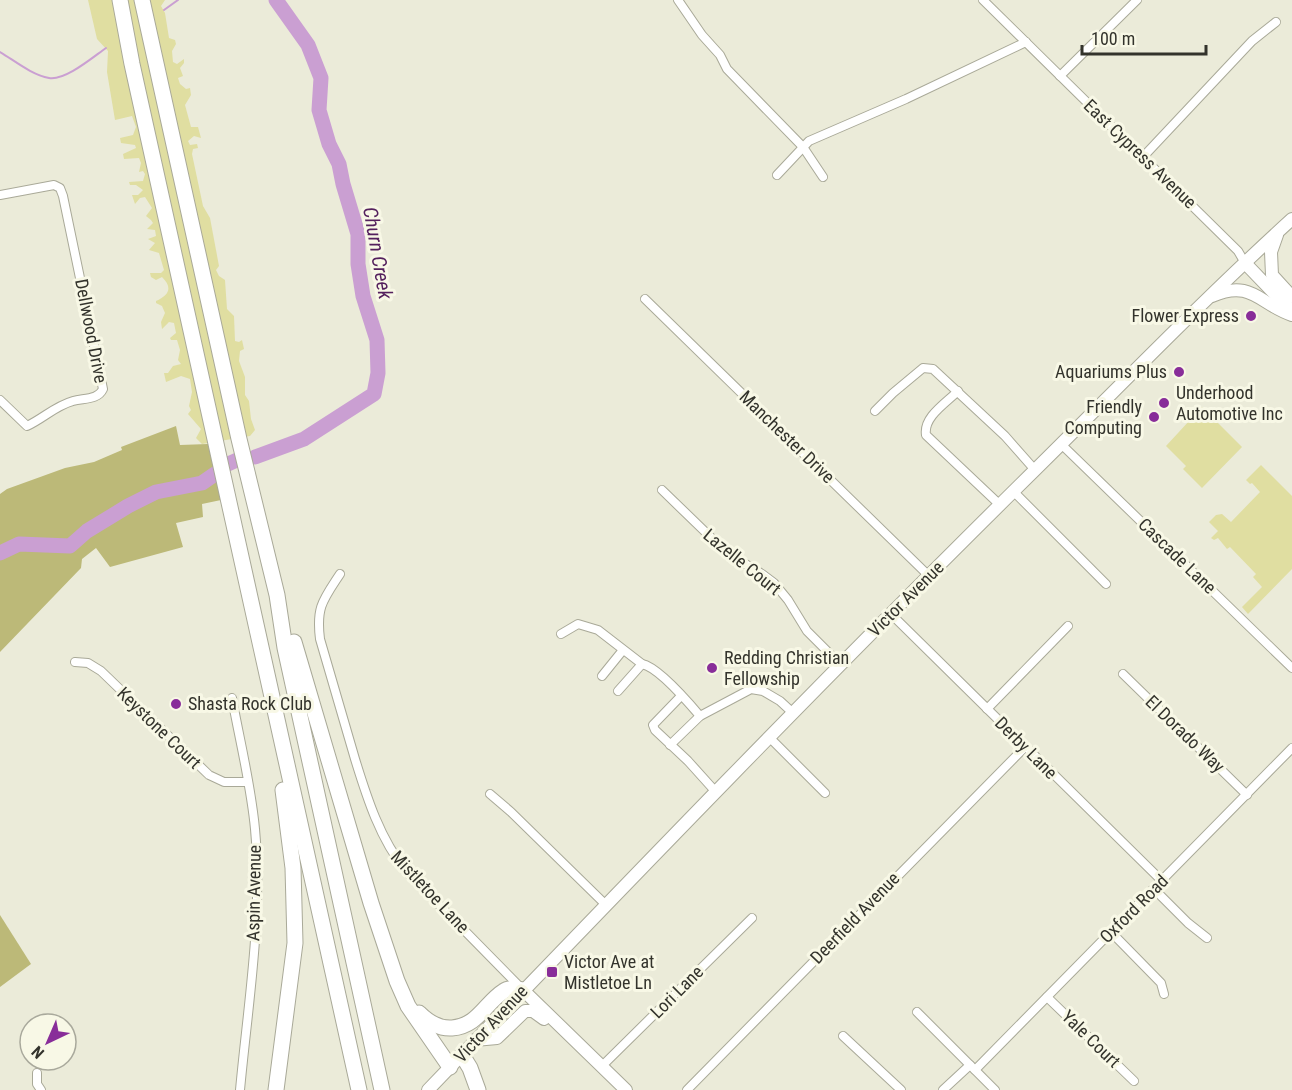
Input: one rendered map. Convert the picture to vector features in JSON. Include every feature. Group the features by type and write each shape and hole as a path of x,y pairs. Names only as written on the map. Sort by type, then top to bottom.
{"highway":[{"path":"110,0 132,64"},
{"path":"120,0 132,64 359,1090"},
{"path":"144,3 239,439 277,595 285,648 382,1090"},
{"path":"277,595 286,612 318,726 397,981 408,1006 450,1067"},
{"path":"276,1090 294,965 296,911 279,756 280,733"},
{"path":"397,981 427,1021 444,1028 460,1027 471,1023 507,989 523,990"},
{"path":"462,1055 470,1068 478,1090"}],"main road":[{"name":"Victor Avenue","path":"428,1090 715,791 1013,491 1208,298 1292,219"},
{"path":"1282,228 1271,252 1271,270 1272,275 1292,297"},
{"name":"East Cypress Avenue","path":"1245,263 1292,313"},
{"path":"1208,298 1228,291 1246,291 1262,298 1277,309 1292,313"},
{"name":"Mistletoe Lane","path":"523,990 626,1090"},
{"path":"476,1040 497,1038 522,1012 532,1011 558,1032 573,1038"}],"street":[{"path":"678,0 702,35 720,55 727,69 803,147 823,177"},
{"name":"East Cypress Avenue","path":"983,0 1238,251 1245,263"},
{"path":"1060,76 1137,0"},
{"path":"1142,158 1252,41 1276,22"},
{"path":"777,175 809,141 906,99 1026,42"},
{"name":"Dellwood Drive","path":"0,195 54,185 60,188 103,389 97,396 75,400 55,408 27,426 0,400"},
{"name":"Manchester Drive","path":"645,299 929,576"},
{"path":"875,411 923,368 933,369 1005,435 1035,470"},
{"path":"958,391 930,418 925,428 926,435 1000,505"},
{"name":"Cascade Lane","path":"1061,444 1292,668"},
{"name":"Lazelle Court","path":"662,490 727,553 774,583 788,600 807,631 841,665"},
{"path":"1013,491 1106,584"},
{"name":"Mistletoe Lane","path":"340,574 320,607 318,623 320,639 365,791 380,830 393,855 406,871 523,990"},
{"name":"Derby Lane","path":"891,614 1162,881"},
{"path":"561,634 578,624 598,630 642,664 650,666 700,716"},
{"path":"987,709 1068,626"},
{"path":"602,675 622,650"},
{"name":"Keystone Court","path":"75,662 88,663 100,671 209,775 224,782 248,782"},
{"path":"618,690 642,664"},
{"name":"El Dorado Way","path":"1123,674 1247,795"},
{"path":"670,745 700,716 751,690 763,692 780,701 793,713"},
{"path":"681,696 653,725 715,791"},
{"name":"Aspin Avenue","path":"232,698 255,830 257,917 240,1090"},
{"path":"769,737 825,793"},
{"name":"Deerfield Avenue","path":"687,1090 1025,747"},
{"name":"Oxford Road","path":"943,1090 973,1068 1047,997 1292,748"},
{"path":"490,794 605,904"},
{"path":"1154,889 1188,923 1207,938"},
{"name":"Lori Lane","path":"602,1066 752,918"},
{"path":"1111,932 1161,983 1164,994"},
{"name":"Yale Court","path":"1047,997 1134,1081"},
{"path":"917,1012 995,1090"},
{"path":"843,1036 901,1090"},
{"path":"37,1073 37,1084 41,1090"}],"shaded area":[{"path":"88,0 165,0 161,6 165,13 169,38 175,40 176,44 172,51 173,62 177,64 184,59 180,68 183,76 178,78 180,84 186,89 190,88 191,95 185,105 191,127 198,127 201,138 194,136 188,141 190,145 197,144 198,148 193,149 192,154 203,206 210,218 219,266 216,270 225,280 227,309 234,316 235,341 242,340 244,349 240,351 239,361 245,377 245,395 249,401 255,430 250,436 202,444 196,438 201,429 188,414 191,410 189,406 192,392 190,379 181,376 166,382 164,373 168,373 173,366 181,364 178,360 180,350 177,340 170,338 176,333 174,323 169,322 162,329 161,322 165,313 162,306 156,303 167,294 168,285 162,277 156,280 151,277 150,273 161,273 164,270 159,253 149,250 155,243 148,239 156,236 155,230 147,229 153,223 146,216 152,208 145,197 140,198 135,204 132,195 138,195 143,190 136,185 130,185 129,182 143,181 145,174 143,171 139,172 141,163 139,158 124,159 123,154 136,148 135,145 121,143 120,138 133,135 136,127 132,116 115,120 107,72 108,51 97,39"},
{"path":"1202,407 1242,447 1202,488 1183,469 1186,466 1166,446"},
{"path":"176,426 180,445 208,444 221,500 202,504 203,517 176,523 183,547 110,567 96,548 82,559 81,568 0,652 0,494 7,489 65,468 94,462 122,450 121,447"},
{"path":"1261,465 1292,496 1292,569 1248,614 1242,607 1262,587 1253,577 1256,574 1230,547 1227,549 1218,538 1214,540 1211,538 1218,531 1209,522 1216,515 1222,514 1231,522 1260,492 1246,480"},
{"path":"0,915 31,964 0,987"}],"waterway":[{"path":"164,10 178,0"},
{"name":"Churn Creek","path":"255,457 304,439 374,394 378,373 377,340 363,296 358,264 358,234 339,164 329,144 319,110 321,78 308,45 276,0"},
{"path":"0,52 36,74 56,78 79,68 106,48"},
{"name":"Churn Creek","path":"228,464 237,460"},
{"name":"Churn Creek","path":"0,553 19,544 70,546 87,531 156,492 202,483 215,474"}],"place":[{"name":"Flower Express","path":"1251,316"},
{"name":"Aquariums Plus","path":"1179,372"},
{"name":"Underhood Automotive Inc","path":"1164,403"},
{"name":"Friendly Computing","path":"1154,417"},
{"name":"Redding Christian Fellowship","path":"712,668"},
{"name":"Shasta Rock Club","path":"176,704"},
{"name":"Victor Ave at Mistletoe Ln","path":"552,972"}]}
